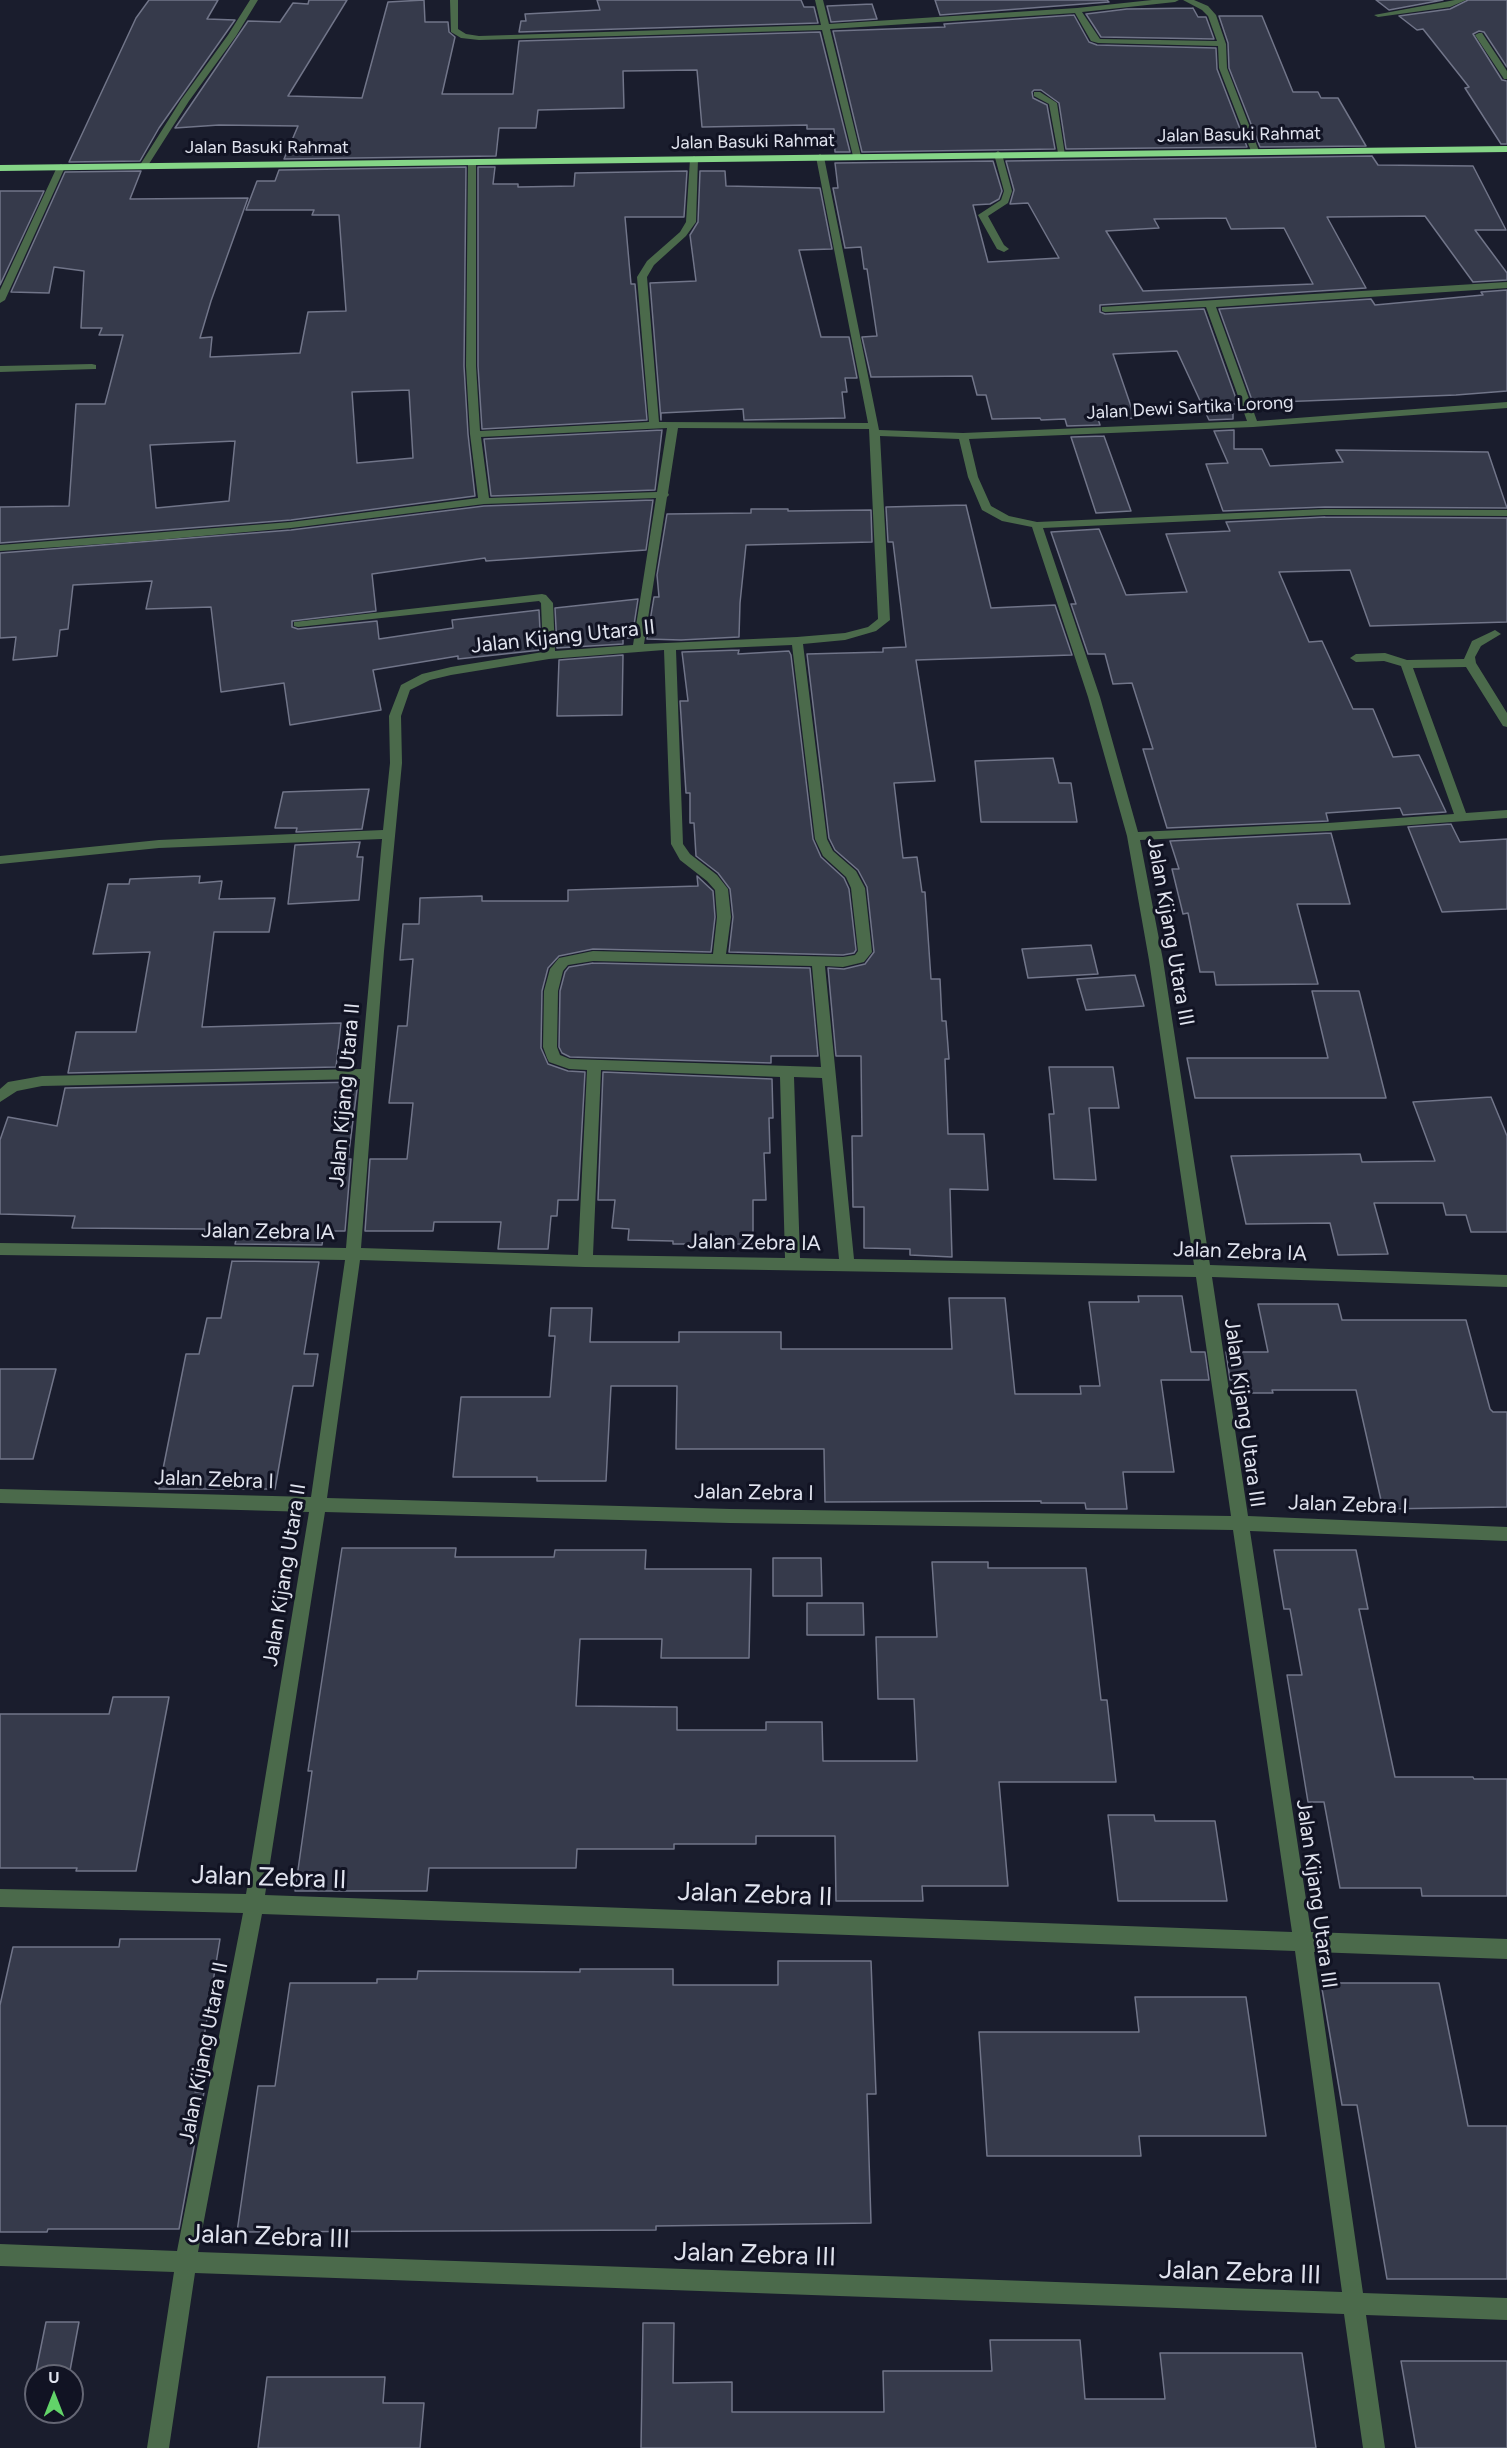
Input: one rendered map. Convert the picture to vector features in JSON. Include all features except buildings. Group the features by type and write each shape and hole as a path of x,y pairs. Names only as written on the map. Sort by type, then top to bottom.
{"highway":[{"name":"Jalan Basuki Rahmat","path":"0,168 1507,148"}],"street":[{"path":"144,165 185,100 232,36 255,0"},
{"path":"454,0 454,30 464,36 480,38 827,27 1077,10 1175,0"},
{"path":"819,0 857,156"},
{"path":"1187,0 1205,8 1212,15 1222,44 1223,68 1255,151"},
{"path":"1378,15 1450,5 1462,0"},
{"path":"1077,10 1094,39 1098,41 1222,44"},
{"path":"1479,35 1507,77"},
{"path":"1037,94 1053,103 1062,153"},
{"path":"998,154 1008,191 1005,201 983,215 1000,247 1004,249"},
{"name":"Jalan Kijang Utara II","path":"158,2448 186,2260 254,1904 318,1506 353,1254 377,951 396,763 395,716 405,688 434,675 549,655 638,648 796,641 861,633 872,629 884,620 875,429 820,157"},
{"path":"654,425 642,277 650,263 683,234 691,222 694,159"},
{"path":"472,163 471,312 475,434 483,501"},
{"path":"0,300 61,167"},
{"path":"1105,309 1507,285"},
{"path":"1210,304 1253,424"},
{"path":"0,369 92,367"},
{"name":"Jalan Dewi Sartika Lorong","path":"475,434 673,425 875,429 963,436 1253,424 1507,405"},
{"path":"638,648 649,564 664,495 673,425"},
{"path":"963,436 973,477 986,508 1006,519 1037,525 1325,512 1507,513"},
{"path":"0,548 291,525 483,501 664,495"},
{"name":"Jalan Kijang Utara III","path":"1037,525 1095,697 1133,836 1156,960 1302,1942 1374,2448"},
{"path":"298,624 542,597 547,603 549,655"},
{"path":"1495,634 1476,644 1469,657 1470,663 1507,723"},
{"path":"796,641 821,839 828,853 851,874 858,888 865,952 859,959 818,962 593,956 564,961 557,969 551,991 550,1047 554,1058 569,1065 830,1073"},
{"path":"669,647 677,844 685,856 712,878 721,889 724,916 719,960"},
{"path":"1356,658 1386,657 1406,664 1470,663"},
{"path":"1406,664 1462,818"},
{"path":"1133,836 1339,826 1507,814"},
{"path":"0,860 159,844 389,834"},
{"path":"818,962 847,1266"},
{"path":"585,1262 594,1066"},
{"path":"788,1072 793,1264"},
{"path":"0,1097 13,1086 42,1081 369,1074"},
{"name":"Jalan Zebra IA","path":"0,1249 353,1254 585,1262 1203,1271 1507,1281"},
{"name":"Jalan Zebra I","path":"0,1496 730,1516 1239,1523 1507,1534"},
{"name":"Jalan Zebra II","path":"0,1898 254,1904 1507,1949"},
{"name":"Jalan Zebra III","path":"0,2255 1507,2309"}]}
